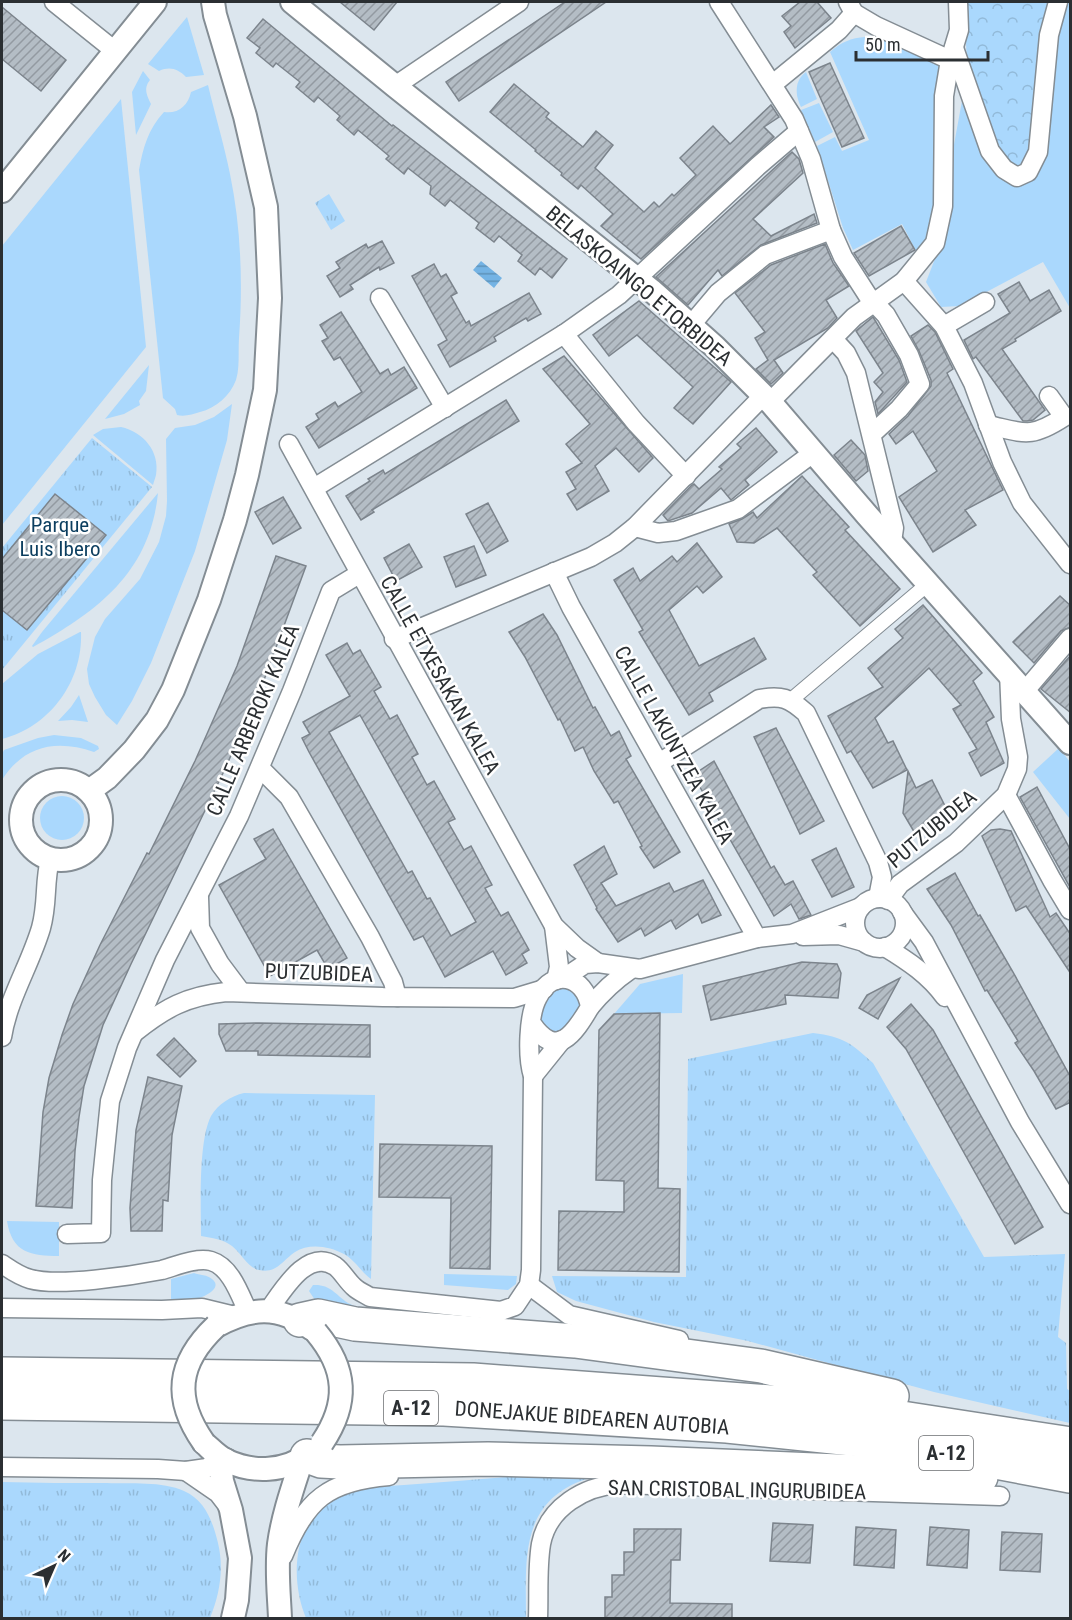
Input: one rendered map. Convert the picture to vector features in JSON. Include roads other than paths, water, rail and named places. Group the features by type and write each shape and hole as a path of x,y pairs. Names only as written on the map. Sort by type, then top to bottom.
{"highway":[{"path":"308,1326 318,1316 355,1324 575,1341 761,1366 968,1414 1071,1443"},
{"name":"DONEJAKUE BIDEAREN AUTOBIA","path":"2,1374 472,1380 824,1406 1071,1443"},
{"name":"DONEJAKUE BIDEAREN AUTOBIA","path":"2,1403 444,1409 727,1426 900,1444 1071,1476"},
{"path":"310,1453 321,1461 340,1462 488,1459 623,1462 949,1475 1071,1484"}],"street":[{"path":"54,2 115,51"},
{"path":"2,191 155,2"},
{"path":"89,791 107,778 134,750 157,720 173,690 209,600 235,520 265,390 270,298 266,207 245,116 213,2"},
{"name":"BELASKOAINGO ETORBIDEA","path":"292,2 691,325 767,399 1071,743"},
{"path":"395,86 519,2"},
{"path":"719,2 773,84 799,131 811,159 831,230 843,257 874,303 885,315 909,355 920,384 899,409 872,434"},
{"path":"394,639 554,572 615,543 635,527 767,399 833,339 854,316 904,281 935,243 943,206 944,96 959,30 958,2"},
{"path":"952,53 990,151 1004,169 1017,177 1028,172 1038,152 1048,35 1058,2"},
{"path":"773,84 839,30 851,7 923,49 952,53"},
{"path":"314,488 564,334 629,288 758,166 799,131"},
{"path":"691,325 718,293 765,255 831,230"},
{"path":"904,281 944,326 973,383 1002,462 1023,503 1071,564"},
{"path":"380,298 445,408"},
{"path":"944,326 985,302"},
{"path":"564,334 636,423 686,476"},
{"path":"833,339 846,353 856,373 894,528 892,542"},
{"path":"988,425 1028,433 1039,431 1064,417 1049,396"},
{"name":"CALLE ETXESAKAN KALEA","path":"289,444 394,639 554,926 577,948 598,963"},
{"path":"635,527 657,533 676,531 738,509 813,453"},
{"name":"CALLE LAKUNTZEA KALEA","path":"554,572 571,607 757,938"},
{"name":"CALLE ARBEROKI KALEA","path":"67,1234 101,1233 102,1180 110,1101 133,1033 165,960 239,816 331,591 359,574"},
{"path":"791,700 929,583"},
{"path":"1013,727 1028,709 1031,699 1071,638"},
{"path":"1009,672 1013,727 1018,757 1017,769 1006,795 1071,910"},
{"path":"659,763 759,699 773,697 791,700 806,713 878,862 882,877 883,899"},
{"path":"260,768 289,796 370,936 393,982 397,997"},
{"path":"68,781 89,791 98,804 102,819 96,841 79,856 64,860 50,859 36,851 11,823 22,814 27,799 45,783 68,781"},
{"name":"PUTZUBIDEA","path":"883,899 956,843 1006,795"},
{"path":"2,1037 11,1004 32,953 46,909 46,877 50,859"},
{"name":"CALLE ARBEROKI KALEA","path":"199,895 200,928 220,964 241,992"},
{"path":"864,942 855,929 856,914 861,907 866,903 883,899 898,907 924,942 1020,1122 1071,1204"},
{"path":"792,934 861,907"},
{"path":"885,947 898,940 902,934 904,919 902,912"},
{"name":"CALLE ETXESAKAN KALEA","path":"554,926 559,968 555,982"},
{"path":"533,1076 562,1040 582,1021 598,972 598,963 632,969 684,958 757,938 792,934 839,935 870,946 885,947 912,964 936,984 967,1024"},
{"name":"PUTZUBIDEA","path":"133,1033 160,1012 185,1000 205,994 241,992 514,998 555,982 585,964 598,963"},
{"path":"589,1003 632,969"},
{"path":"298,1273 293,1297 308,1326 329,1348 338,1366 342,1386 340,1407 333,1426 310,1453 272,1469 256,1469 217,1454 191,1425 184,1404 184,1382 189,1361 200,1341 241,1316 309,1263 323,1260 336,1266 355,1288 370,1297 501,1311 515,1306 529,1285 533,1076 529,1064 532,1019 538,997 555,982 580,985 589,1003"},
{"path":"514,998 532,1019 540,1036 553,1043 562,1040"},
{"path":"2,1264 15,1273 32,1280 65,1281 122,1276 211,1261 225,1269 238,1289 241,1316"},
{"path":"529,1285 569,1315 771,1362 807,1377"},
{"path":"2,1308 162,1310 202,1308 241,1316 282,1314 308,1326"},
{"name":"SAN CRISTOBAL INGURUBIDEA","path":"280,1618 279,1544 289,1498 310,1453"},
{"path":"2,1467 186,1471 207,1468 217,1454"},
{"path":"217,1454 240,1557 237,1600 233,1618"},
{"name":"SAN CRISTOBAL INGURUBIDEA","path":"278,1568 304,1514 320,1496 363,1478 623,1462"},
{"path":"186,1471 218,1493 231,1510"},
{"name":"SAN CRISTOBAL INGURUBIDEA","path":"538,1618 541,1545 544,1532 560,1508 594,1488 620,1484 1000,1496"}],"park label":[{"name":"Parque Luis Ibero","path":"60,537"}]}
